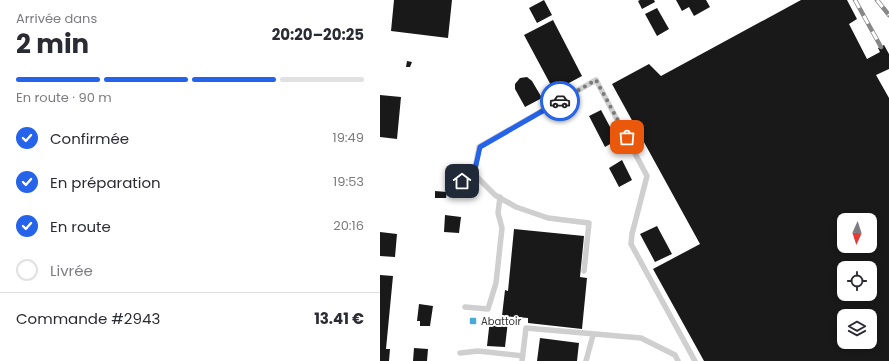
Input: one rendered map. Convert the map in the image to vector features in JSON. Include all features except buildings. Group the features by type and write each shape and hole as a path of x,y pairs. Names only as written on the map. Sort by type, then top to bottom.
{"lane":[{"path":"462,181 474,174 480,147 596,80 647,176 632,234 631,244 695,361"},
{"path":"474,174 495,195 516,206 548,218 589,223 584,272"},
{"path":"465,307 488,309 496,283 502,236 502,228 498,213 500,197"},
{"path":"460,353 478,351 522,358 526,328 641,338 675,355 678,361"},
{"path":"586,361 593,335"}],"railway":[{"path":"855,0 881,47"},
{"path":"877,0 889,15"}],"way so far":[{"path":"560,101 596,80 627,137"}],"place":[{"name":"Abattoir","path":"473,321"}],"route":[{"path":"462,181 474,174 480,147 560,101"}]}
